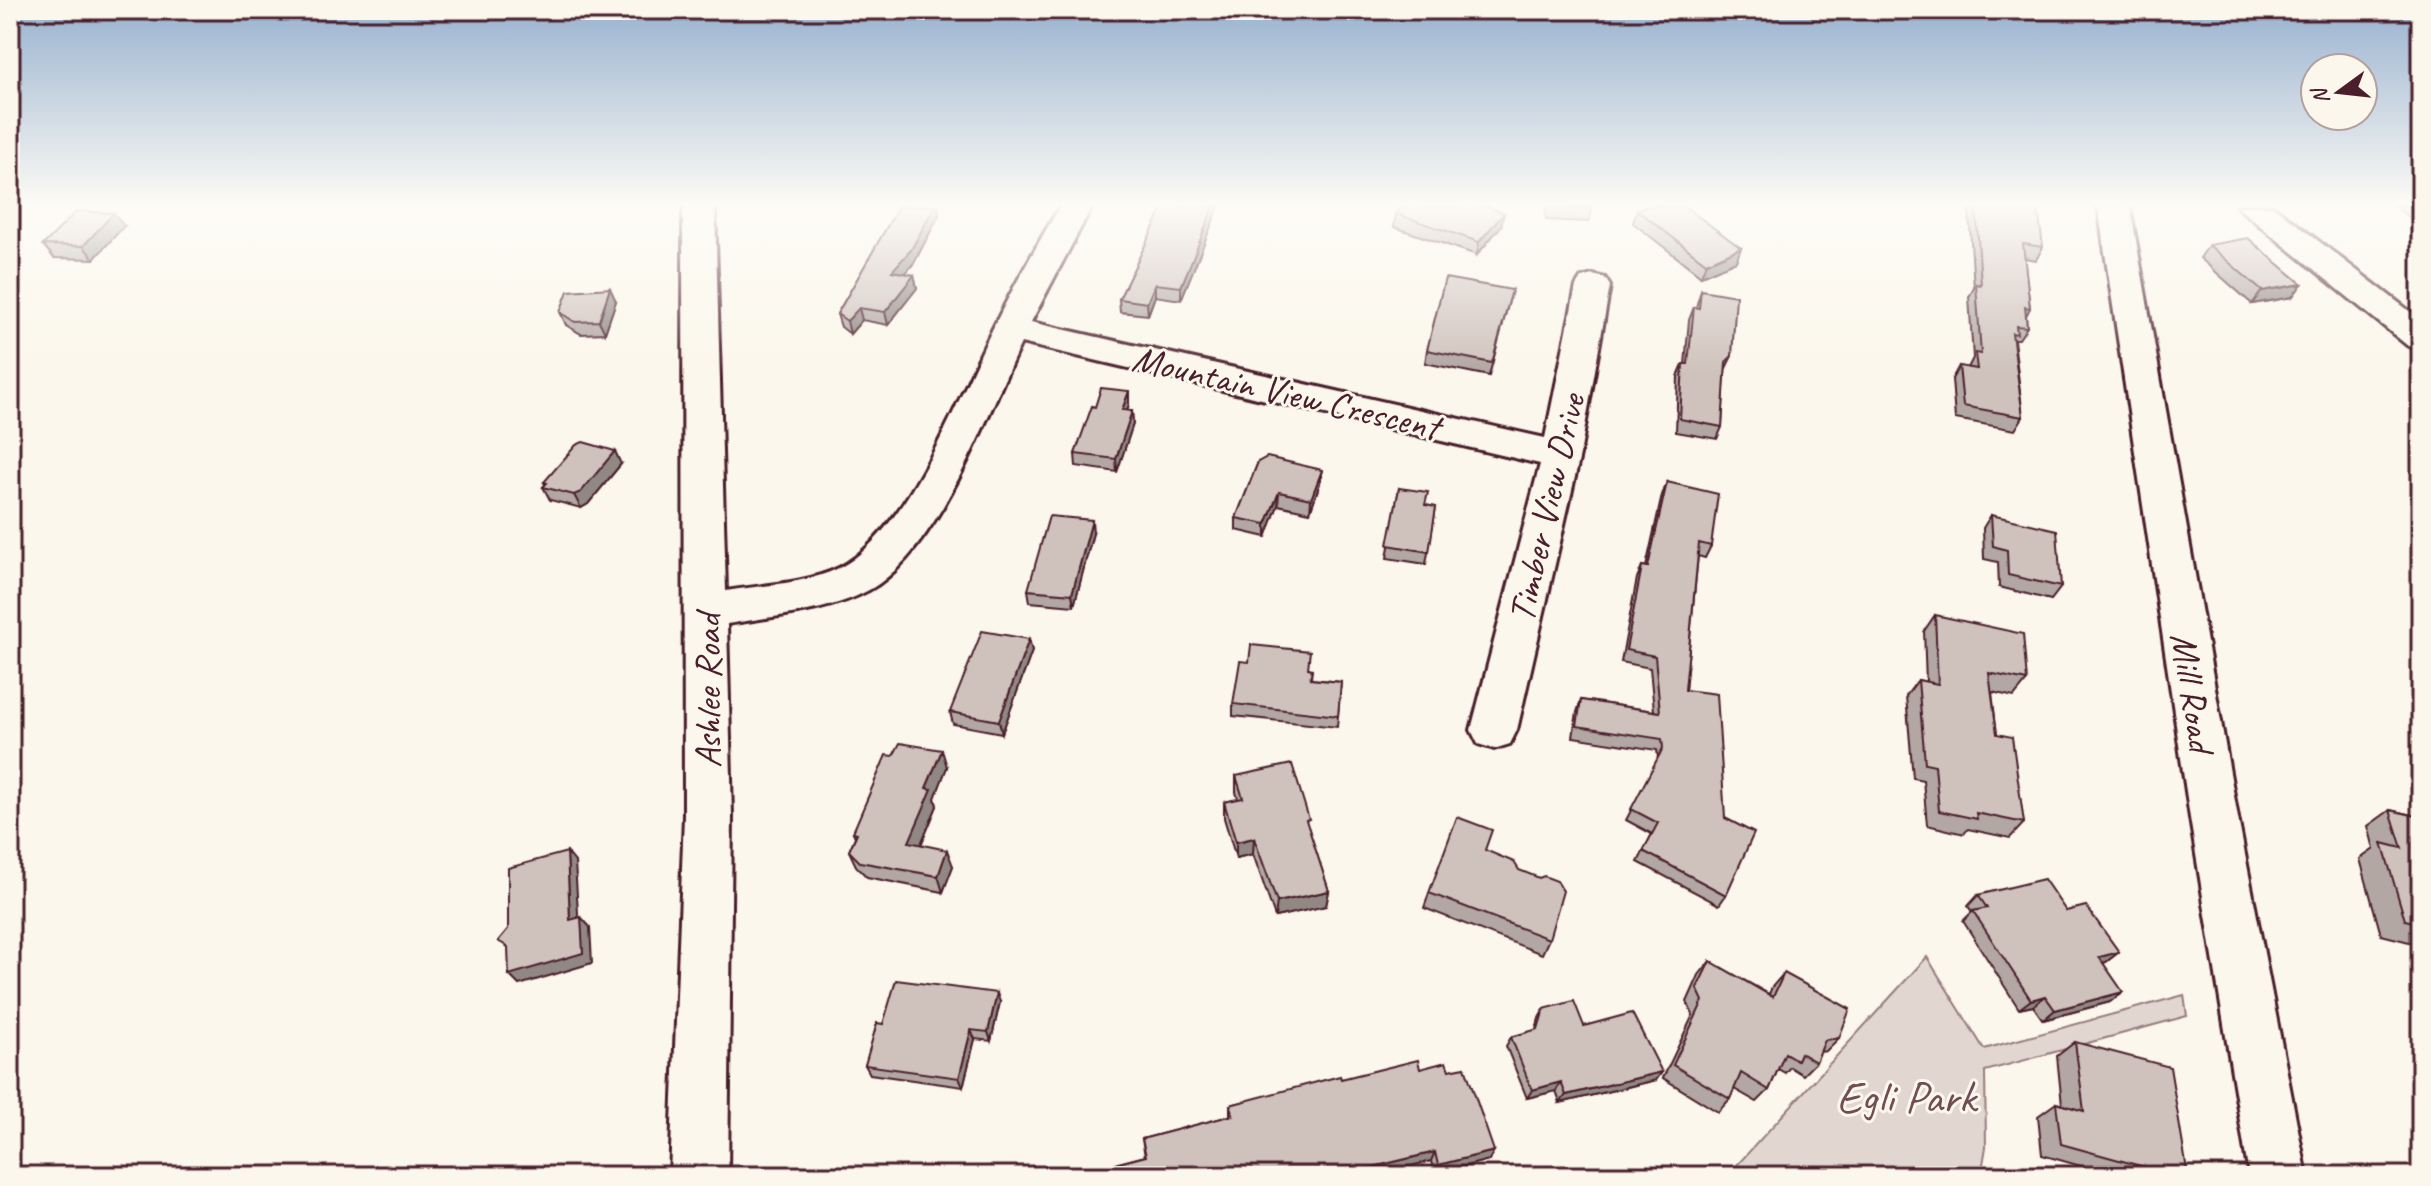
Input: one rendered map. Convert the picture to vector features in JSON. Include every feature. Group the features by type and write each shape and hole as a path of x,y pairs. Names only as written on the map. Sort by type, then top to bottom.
{"street":[{"name":"Ashlee Road","path":"699,1176 708,816 700,261"},
{"path":"707,611 814,593 854,579 890,553 926,503 1044,261"},
{"name":"Mill Road","path":"2123,261 2214,818 2278,1176"},
{"path":"2323,261 2421,338"},
{"name":"Timber View Drive","path":"1494,730 1561,455 1593,286"},
{"name":"Mountain View Crescent","path":"1012,329 1561,455"}],"green space":[{"name":"Egli Park","path":"1927,957 1984,1049 2184,995 2187,1016 1985,1071 1986,1147 1981,1176 1727,1176"}],"building":[{"path":"867,261 901,261 892,271 914,275 885,312 859,308 847,321 837,314"},
{"path":"1137,261 1191,261 1181,287 1155,284 1147,303 1119,299"},
{"path":"1980,261 2025,261 2030,308 2025,307 2027,327 2016,326 2017,334 2012,333 2023,417 1963,406 1959,366 1977,369 1975,353 1981,354 1976,284 1981,285"},
{"path":"2228,261 2275,261 2302,284 2262,291"},
{"path":"1445,278 1512,290 1492,363 1427,350"},
{"path":"610,288 599,321 575,322 560,312 568,291"},
{"path":"1701,290 1736,296 1732,356 1726,362 1722,427 1680,419 1683,364 1688,364 1694,307 1699,308"},
{"path":"1101,388 1129,391 1122,410 1132,411 1116,459 1075,454"},
{"path":"583,442 615,451 581,492 574,495 543,487 576,445"},
{"path":"1267,457 1322,470 1311,499 1279,492 1266,524 1236,518 1258,462"},
{"path":"1667,482 1718,494 1711,546 1699,543 1685,690 1717,694 1725,818 1754,833 1726,895 1643,851 1658,823 1631,809 1663,748 1662,739 1577,726 1581,700 1660,712 1655,656 1626,650 1642,566 1648,567"},
{"path":"1399,488 1428,492 1425,505 1436,507 1429,552 1388,545"},
{"path":"1991,515 2057,530 2061,587 2008,575 2007,550 1993,546"},
{"path":"1049,516 1092,520 1072,594 1028,590"},
{"path":"1935,615 2023,634 2027,681 1989,673 1997,734 2012,737 2024,823 1976,813 1977,819 1939,811 1935,765 1925,763 1918,680 1938,684"},
{"path":"982,631 1029,639 999,721 950,712"},
{"path":"1251,645 1310,651 1310,679 1341,682 1338,716 1233,704 1240,661 1249,662"},
{"path":"900,743 942,750 926,788 932,789 909,842 947,850 938,876 860,862 849,851 857,833 853,832 886,755 893,756"},
{"path":"1292,764 1329,891 1277,902 1254,838 1236,842 1224,802 1243,798 1236,776"},
{"path":"2390,810 2421,817 2421,924 2405,920 2382,843 2402,848"},
{"path":"1457,817 1492,830 1485,850 1514,862 1519,870 1557,881 1563,891 1549,939 1429,893"},
{"path":"567,852 570,920 581,917 583,953 509,975 508,947 498,941 508,929 508,868"},
{"path":"2044,879 2066,911 2086,906 2119,952 2099,957 2123,992 2055,1010 2045,996 2031,1000 1973,911 1987,908 1978,895"},
{"path":"1710,961 1773,997 1784,973 1850,1009 1839,1038 1825,1040 1816,1062 1800,1053 1797,1060 1785,1053 1769,1090 1741,1073 1730,1099 1673,1065 1703,1001 1697,988"},
{"path":"896,980 997,993 988,1032 971,1030 959,1078 865,1065 877,1023 883,1024"},
{"path":"1574,1001 1584,1026 1632,1013 1662,1072 1566,1095 1561,1082 1532,1090 1511,1037 1538,1029 1544,1009"},
{"path":"2075,1042 2170,1067 2188,1176 2177,1176 2061,1144 2056,1103 2084,1111"},
{"path":"1418,1060 1420,1069 1446,1062 1449,1070 1465,1067 1494,1151 1438,1165 1435,1152 1369,1168 1360,1173 1361,1176 1069,1176 1146,1156 1142,1139 1233,1115 1230,1105 1340,1076 1341,1079"}]}
